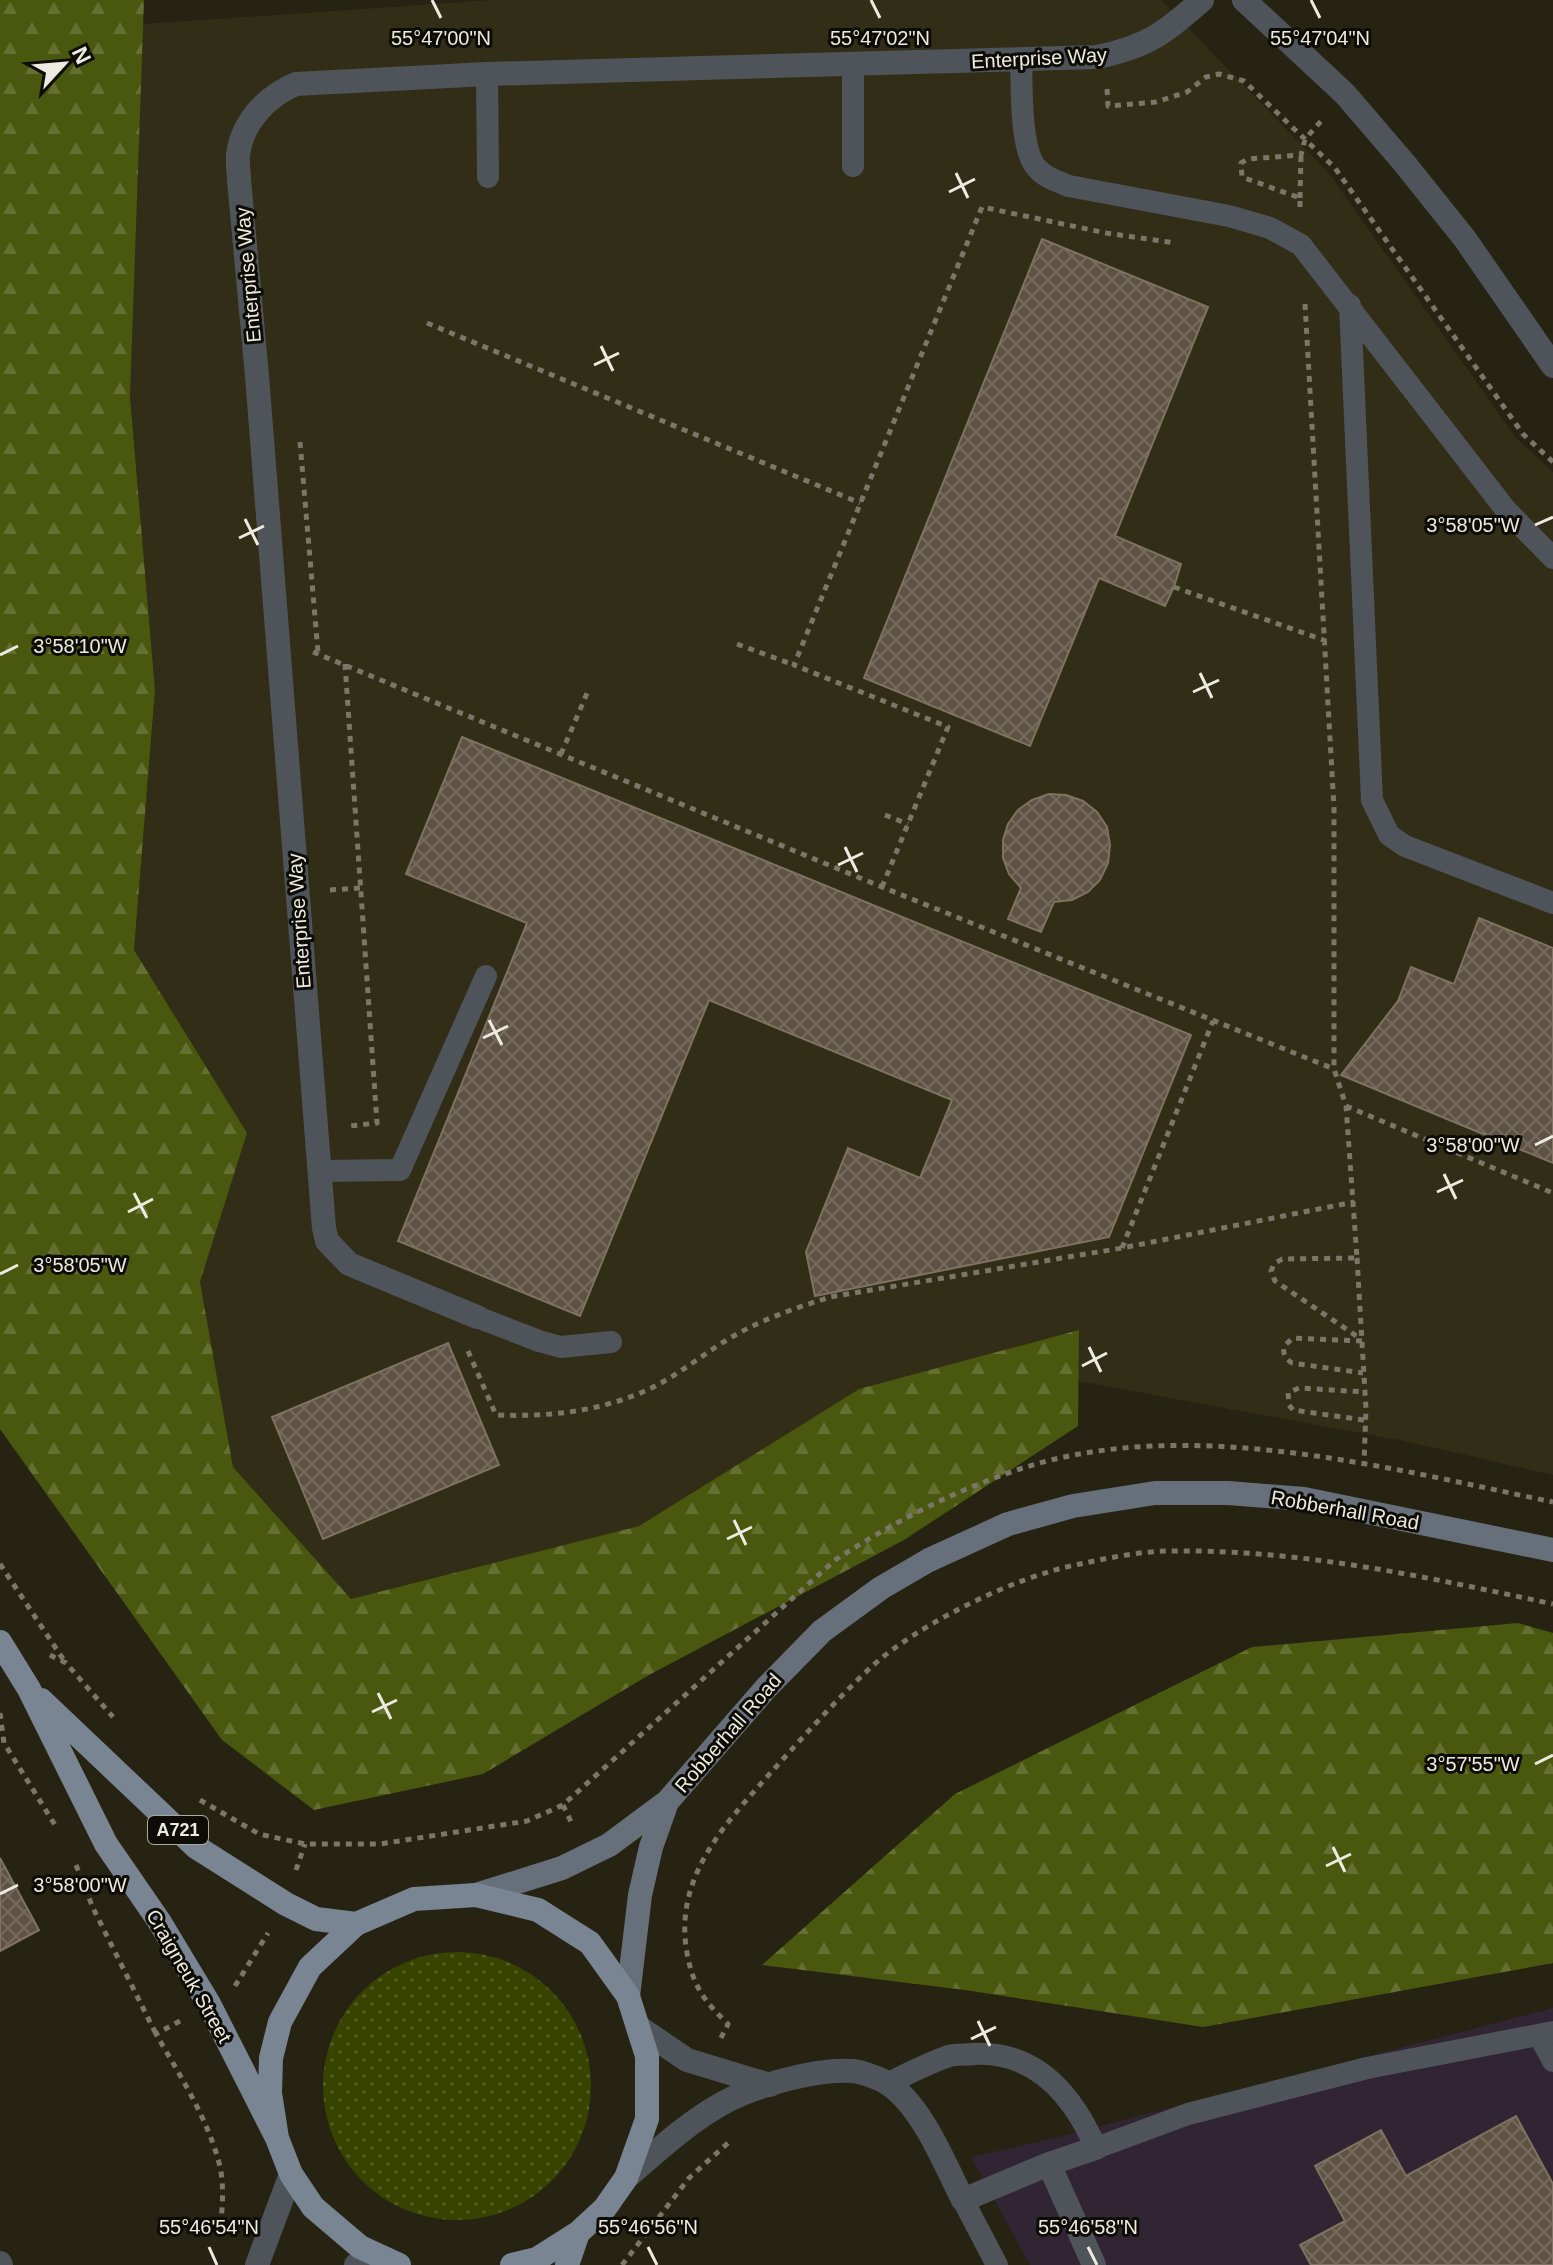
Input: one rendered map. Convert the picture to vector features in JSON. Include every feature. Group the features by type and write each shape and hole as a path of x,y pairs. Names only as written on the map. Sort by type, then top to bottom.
{"main road":[{"name":"Craigneuk Street","path":"0,1642 29,1689 106,1844 159,1921 209,2004 277,2138 291,2174 313,2207 360,2247 390,2262"},
{"name":"Craigneuk Street","path":"29,1689 196,1847 286,1904 316,1919 356,1924"},
{"name":"Craigneuk Street","path":"277,2138 270,2093 271,2058 280,2022 310,1967 356,1924 414,1899 476,1895 538,1910 590,1943 628,1996 647,2056 647,2119 626,2178 605,2208 578,2233 537,2259 512,2265"},
{"name":"Craigneuk Street","path":"567,2265 578,2233"}],"street":[{"name":"Enterprise Way","path":"477,1317 349,1264 327,1241 324,1228 239,180 238,155 257,111 276,92 296,84 487,74 1021,61 1107,55 1128,51 1161,34 1202,0"},
{"path":"1244,0 1345,94 1465,239 1553,366"},
{"name":"Robberhall Road","path":"476,1895 562,1868 609,1845 667,1802 766,1688 822,1631 881,1588 929,1560 1021,1521 1073,1506 1155,1493 1228,1493 1304,1499 1553,1550"},
{"name":"Robberhall Road","path":"628,1996 640,1895 651,1847 667,1802"},
{"path":"640,2028 687,2060 770,2085"},
{"path":"626,2178 683,2129 724,2103 770,2085 824,2073 854,2071 887,2084 912,2107 963,2200 1096,2148"},
{"path":"1049,2164 1094,2265"},
{"path":"257,2265 291,2174"},
{"path":"356,2265 390,2262"}],"lane":[{"path":"1021,61 1022,114 1034,165 1049,179 1069,186 1229,216 1270,228 1301,245 1506,510 1553,558"},
{"path":"853,64 853,166"},
{"path":"487,74 488,177"},
{"path":"1350,305 1372,800 1389,835 1419,851 1553,903"},
{"path":"320,1171 400,1170 486,976"},
{"path":"477,1317 561,1347 611,1342"},
{"path":"887,2084 952,2055 988,2053 1019,2059 1046,2075 1068,2099 1096,2148 1188,2114 1352,2072 1546,2033 1553,2061"},
{"path":"963,2200 997,2265"}],"path":[{"path":"1107,55 1108,106 1156,102 1187,92 1206,77 1219,74 1244,81 1335,168 1523,434 1553,462"},
{"path":"1345,94 1305,139 1301,155 1300,198 1334,808 1334,1069 1346,1106 1354,1202 1365,1392 1364,1464"},
{"path":"1300,198 1242,177 1239,168 1248,159 1301,155"},
{"path":"794,665 982,207 1106,233 1178,243"},
{"path":"427,323 860,503"},
{"path":"1174,587 1324,641 1363,640"},
{"path":"737,644 948,727 882,887"},
{"path":"278,649 318,652 882,887 1334,1069"},
{"path":"316,1131 377,1123 345,664"},
{"path":"561,754 588,691"},
{"path":"885,815 908,824"},
{"path":"1122,1248 1213,1021"},
{"path":"1346,1106 1553,1193"},
{"path":"477,1317 465,1342 496,1415 540,1416 581,1411 645,1391 738,1333 789,1310 830,1297 1122,1248 1354,1202"},
{"path":"1357,1258 1282,1259 1274,1264 1271,1271 1275,1281 1362,1340"},
{"path":"1362,1340 1293,1338 1284,1346 1283,1352 1292,1363 1363,1373"},
{"path":"1364,1420 1293,1410 1287,1399 1288,1393 1299,1388 1365,1392"},
{"path":"709,2066 728,2024 704,2002 691,1973 685,1941 684,1907 693,1878 715,1840 745,1802 819,1720 872,1666 928,1627 1033,1576 1078,1564 1167,1551 1265,1554 1341,1562 1553,1604"},
{"path":"0,1564 66,1663 114,1718"},
{"path":"39,1649 66,1663"},
{"path":"0,1712 4,1743 62,1836"},
{"path":"197,1798 259,1834 305,1844 380,1844 527,1821 563,1805"},
{"path":"76,1864 93,1908 156,2034"},
{"path":"622,2265 689,2178 728,2143 710,2112"}],"shaded area":[{"path":"493,0 1161,0 1328,172 1516,438 1553,472 1553,1475 1404,1441 1078,1381 1079,1331 859,1389 639,1526 351,1599 233,1467 200,1282 247,1133 134,950 155,690 130,397 143,24"},
{"path":"1553,2008 1553,2265 1030,2265 971,2157 1055,2138"}],"green space":[{"path":"0,0 144,0 130,397 155,690 134,950 247,1133 200,1282 233,1467 351,1599 639,1526 859,1389 1079,1330 1078,1426 904,1540 649,1675 483,1774 314,1810 222,1740 0,1429"},
{"path":"1518,1623 1553,1633 1553,1963 1203,2027 965,1990 762,1965 955,1794 1252,1647"},
{"path":"444,1952 470,1952 496,1957 520,1967 552,1991 569,2011 586,2047 591,2086 586,2125 569,2161 552,2181 532,2198 496,2215 470,2220 444,2220 418,2215 394,2205 372,2190 353,2171 338,2149 328,2125 323,2099 323,2073 328,2047 338,2023 353,2001 372,1982 394,1967 418,1957"}],"building":[{"path":"1042,239 1208,307 1115,536 1181,564 1174,587 1165,606 1099,578 1030,746 864,678"},
{"path":"462,737 1191,1035 1109,1237 815,1296 806,1252 848,1148 920,1178 952,1100 709,1000 580,1316 398,1241 527,923 406,874"},
{"path":"1049,794 1066,795 1083,801 1097,812 1107,827 1110,845 1108,863 1100,880 1088,892 1072,900 1054,902 1041,932 1008,919 1021,888 1009,874 1003,858 1003,840 1008,824 1018,810 1032,800"},
{"path":"1479,918 1553,948 1553,1163 1341,1075 1398,1001 1411,967 1454,984"},
{"path":"448,1343 499,1465 323,1539 272,1417"},
{"path":"0,1858 39,1930 0,1951"},
{"path":"1516,2116 1553,2184 1553,2265 1311,2265 1300,2245 1345,2221 1315,2166 1381,2130 1406,2176"}]}
